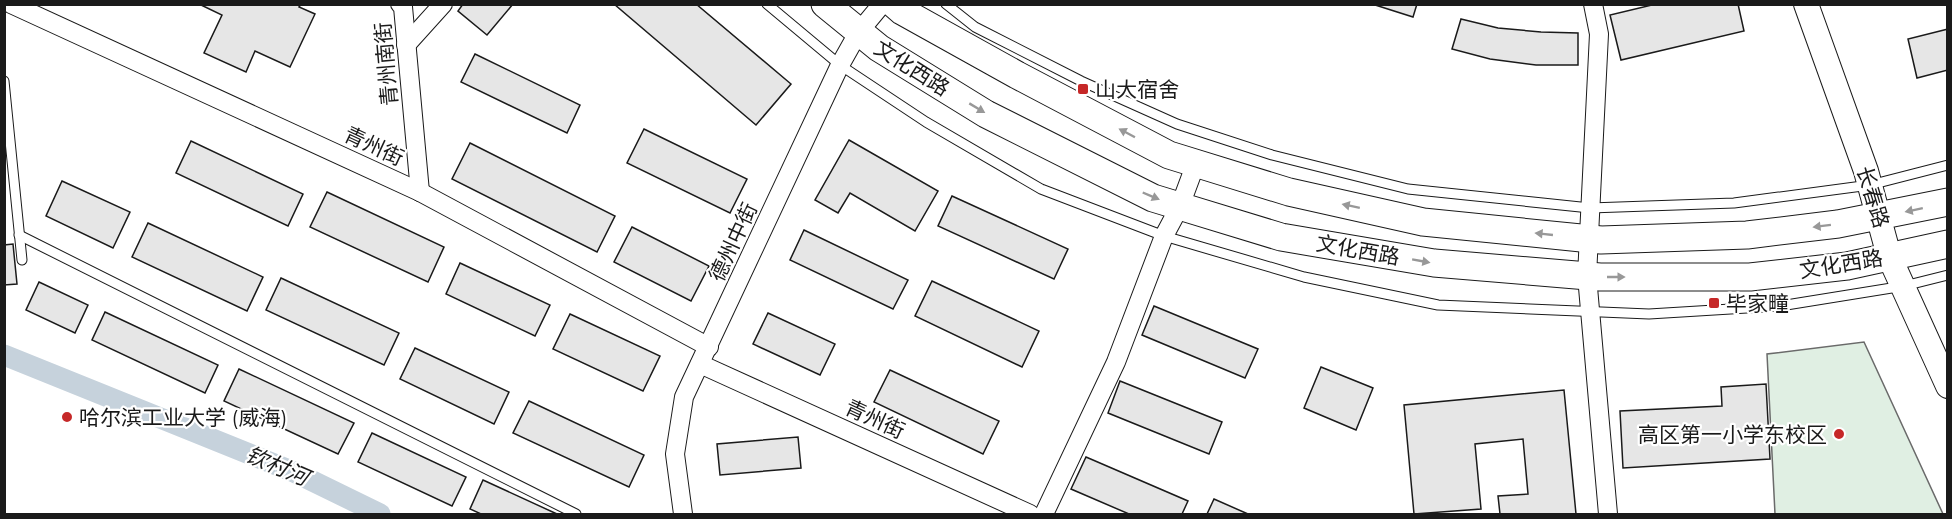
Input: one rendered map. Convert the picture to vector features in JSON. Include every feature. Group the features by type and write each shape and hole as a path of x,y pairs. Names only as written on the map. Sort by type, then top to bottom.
{"main road":[{"name":"文化西路","path":"825,4 879,48 986,114 1153,198 1281,237 1422,261 1587,276 1750,277 1847,266 1947,244"},
{"name":"文化西路","path":"894,4 902,11 1017,75 1169,155 1289,192 1423,222 1601,240 1747,235 1880,218 1947,202"}],"street":[{"name":"青州街","path":"11,4 420,192 709,347"},
{"name":"青州南街","path":"400,4 403,7 420,192"},
{"path":"406,45 443,4"},
{"name":"德州中街","path":"682,514 675,454 684,398 840,65 858,33 882,4"},
{"path":"1593,4 1599,34 1587,276 1608,514"},
{"name":"长春路","path":"1806,4 1870,185 1889,256 1947,386"},
{"path":"1044,514 1116,362 1164,236 1180,206 1196,163"},
{"name":"青州街","path":"700,364 1030,514"}],"lane":[{"path":"767,4 840,65 926,122 1041,189 1164,236 1304,277 1438,305 1649,314 1780,306 1904,286 1947,275"},
{"path":"946,4 975,27 1081,81 1177,124 1272,154 1408,189 1590,208 1734,203 1870,185 1947,165"},
{"path":"4,81 22,260"},
{"path":"19,235 576,514"}],"green space":[{"name":"高区第一小学东校区","path":"1864,342 1943,514 1775,514 1767,354"}],"building":[{"path":"199,4 301,4 299,7 315,14 290,67 255,51 246,72 204,53 222,15"},
{"path":"463,4 513,4 487,35 458,11"},
{"path":"614,4 696,4 791,84 756,125"},
{"path":"1372,4 1417,4 1413,17"},
{"path":"1656,4 1738,4 1744,31 1621,60 1610,15"},
{"path":"1461,19 1498,28 1578,33 1578,65 1536,65 1490,59 1452,49"},
{"path":"1948,29 1948,70 1917,78 1908,39"},
{"path":"475,54 580,105 567,133 461,82"},
{"path":"644,129 747,179 730,213 627,163"},
{"path":"849,140 938,191 915,231 850,193 838,213 815,200"},
{"path":"191,141 303,194 288,226 176,173"},
{"path":"470,143 615,216 597,252 452,179"},
{"path":"62,181 130,212 113,248 46,216"},
{"path":"327,192 444,247 428,282 310,227"},
{"path":"952,196 1068,249 1054,279 938,226"},
{"path":"148,223 263,277 247,311 132,257"},
{"path":"632,227 709,266 691,301 614,262"},
{"path":"804,230 908,280 893,309 790,260"},
{"path":"13,244 17,284 4,285 4,245"},
{"path":"460,263 550,305 535,336 446,294"},
{"path":"281,278 399,333 384,365 266,310"},
{"path":"932,281 1039,331 1022,367 915,316"},
{"path":"39,282 88,305 75,333 26,310"},
{"path":"1154,306 1258,349 1245,378 1142,335"},
{"path":"105,312 218,365 205,393 92,340"},
{"path":"768,313 835,344 820,375 753,344"},
{"path":"570,314 660,356 643,391 553,349"},
{"path":"415,348 509,392 494,424 400,379"},
{"path":"1321,367 1373,388 1356,430 1304,408"},
{"path":"239,369 354,423 338,454 224,401"},
{"path":"890,370 999,421 983,454 874,402"},
{"path":"1120,381 1222,422 1209,454 1108,413"},
{"path":"1766,384 1770,459 1623,468 1620,411 1722,406 1721,387"},
{"path":"1564,390 1576,514 1500,514 1498,496 1528,494 1523,439 1475,444 1481,509 1414,514 1404,405"},
{"path":"529,401 644,455 629,487 513,433"},
{"path":"372,433 466,477 452,506 358,462"},
{"path":"798,437 801,468 720,475 717,444"},
{"path":"1086,457 1188,501 1182,514 1129,514 1071,489"},
{"path":"483,480 557,514 481,514 470,509"},
{"path":"1214,499 1248,514 1207,514"}],"waterway":[{"name":"钦村河","path":"4,355 294,472 380,514"}],"place":[{"name":"山大宿舍","path":"1083,89"},
{"name":"毕家疃","path":"1714,303"},
{"name":"哈尔滨工业大学 (威海)","path":"67,417"},
{"name":"高区第一小学东校区","path":"1839,434"}]}
